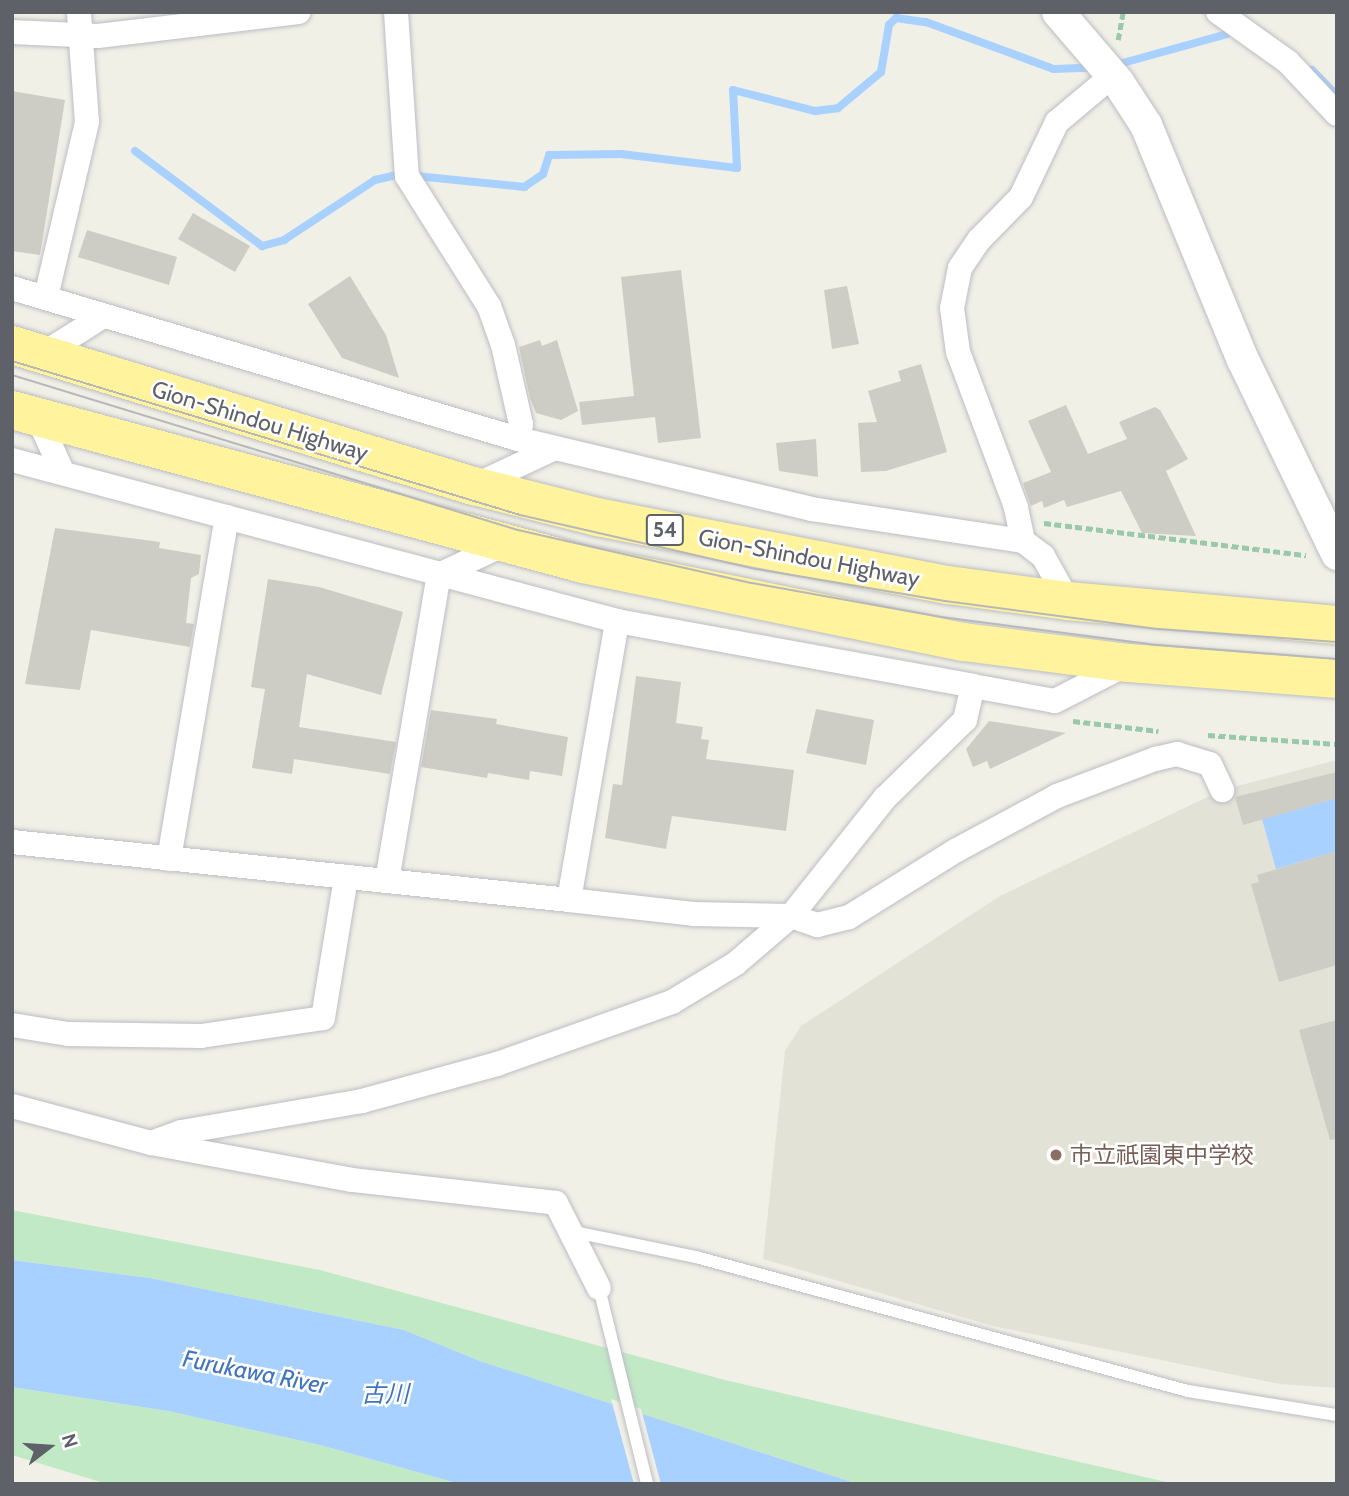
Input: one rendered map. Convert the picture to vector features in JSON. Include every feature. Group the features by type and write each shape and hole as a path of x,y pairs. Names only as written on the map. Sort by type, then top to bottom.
{"highway":[{"name":"Gion-Shindou Highway","path":"28,349 474,486 597,517 908,577 1068,601 1337,625"},
{"name":"54","path":"25,414 583,564 964,642 1129,663 1337,679"}],"street":[{"path":"12,32 80,24 299,12"},
{"path":"396,12 407,176 489,306 518,411 518,439"},
{"path":"1058,12 1113,75 1146,125 1326,555"},
{"path":"1217,12 1288,62 1337,114"},
{"path":"46,297 87,122 80,24"},
{"path":"1068,601 1043,556 1021,530 958,352 952,308 960,268 979,240 1021,197 1057,122 1113,75"},
{"path":"12,288 555,448 811,509 1021,530"},
{"path":"28,349 103,316"},
{"path":"25,414 63,473"},
{"path":"474,486 555,448"},
{"path":"12,460 617,621 1055,701 1129,663"},
{"path":"169,859 227,517"},
{"path":"439,575 507,542"},
{"path":"387,881 439,575"},
{"path":"569,900 617,621"},
{"path":"151,1143 181,1132 362,1101 497,1065 660,1007 735,964 791,916 885,798 965,720 973,686"},
{"path":"12,842 693,914 791,916 817,925 849,917 955,850 1057,796 1155,759 1177,754 1210,764 1222,790"},
{"path":"12,1025 68,1034 201,1036 323,1018 346,877"},
{"path":"12,1106 151,1143 352,1180 529,1197 556,1203 599,1288"}],"lane":[{"path":"570,1231 696,1256 1188,1391 1337,1415"},
{"path":"599,1288 647,1484"}],"path":[{"path":"1021,530 1326,555"}],"shaded area":[{"name":"市立祇園東中学校","path":"1337,760 1337,1388 1280,1384 993,1326 763,1259 785,1051 801,1026 1000,896 1222,790"}],"green space":[{"path":"12,1210 320,1270 725,1380 1175,1484 858,1484 480,1361 404,1330 150,1278 12,1260"},
{"path":"12,1387 168,1411 320,1445 460,1484 107,1484 12,1455"}],"water":[{"path":"1337,798 1337,851 1276,869 1262,819"},
{"name":"古川","path":"12,1260 150,1278 404,1330 480,1361 858,1484 460,1484 320,1445 168,1411 12,1387"}],"pier":[{"path":"611,1399 641,1409 661,1484 634,1484"}],"building":[{"path":"12,91 65,100 40,255 12,251"},
{"path":"193,213 250,246 235,272 178,239"},
{"path":"87,230 177,257 169,285 78,257"},
{"path":"681,270 701,438 658,443 655,417 582,425 579,402 634,396 621,277"},
{"path":"350,276 386,335 399,378 342,358 308,304"},
{"path":"847,286 859,344 832,349 824,290"},
{"path":"540,340 542,346 557,340 578,411 561,420 536,413 530,398 519,347"},
{"path":"921,364 947,452 886,471 861,472 858,423 877,422 868,391 901,381 898,371"},
{"path":"1066,405 1088,454 1127,439 1119,422 1155,407 1160,410 1188,459 1166,471 1196,536 1142,533 1121,491 1067,507 1064,500 1044,508 1042,501 1031,506 1023,483 1051,472 1028,421"},
{"path":"816,439 818,477 779,471 776,443"},
{"path":"55,528 160,542 159,548 201,555 199,574 191,578 186,623 194,624 190,647 91,630 80,690 25,684"},
{"path":"268,579 319,587 403,612 381,695 307,674 299,727 396,742 390,774 294,759 292,774 252,768 265,689 251,687"},
{"path":"636,676 681,682 676,723 703,727 701,739 709,740 706,759 794,770 786,831 672,816 666,849 605,838 613,784 622,785"},
{"path":"816,709 874,720 866,765 806,753"},
{"path":"431,710 497,719 496,724 568,737 562,776 530,771 529,780 488,773 487,778 421,767"},
{"path":"989,721 1066,733 990,769 987,761 973,767 966,749"},
{"path":"1337,772 1337,798 1243,825 1235,797"},
{"path":"1337,851 1337,965 1279,982 1251,884 1259,882 1257,875"},
{"path":"1337,1020 1337,1139 1330,1140 1299,1030"}],"waterway":[{"path":"416,176 524,187 543,174 549,155 621,154 737,168 733,90 815,111 838,108 881,72 889,25 896,18 926,22 1054,69 1088,68"},
{"path":"1119,64 1227,34"},
{"path":"1312,70 1337,96"},
{"path":"135,151 262,246 284,240 375,180 401,174"}],"tram line":[{"path":"12,361 520,515 756,569 945,601 1159,629 1337,642"},
{"path":"12,375 518,530 752,583 941,617 1158,645 1337,659"}],"place":[{"name":"市立祇園東中学校","path":"1056,1155"}],"water label":[{"name":"Furukawa River","path":"255,1372"}]}
